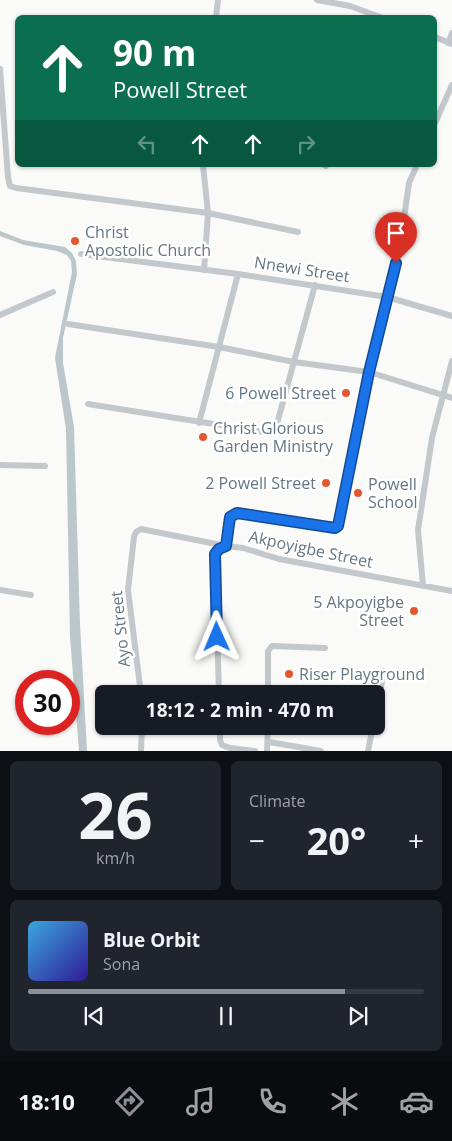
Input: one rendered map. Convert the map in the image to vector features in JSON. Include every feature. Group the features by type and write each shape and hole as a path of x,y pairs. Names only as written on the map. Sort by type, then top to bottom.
{"street":[{"path":"216,15 218,0"},
{"path":"317,0 350,6 375,15"},
{"path":"437,38 450,44 452,32"},
{"path":"0,69 2,132 10,186 208,213 298,232"},
{"path":"437,119 452,85"},
{"path":"203,167 208,213 204,270"},
{"path":"219,685 215,554 219,549 226,546 230,517 237,513 335,528 338,526 369,372 400,246 409,183 416,167"},
{"name":"Nnewi Street","path":"81,254 238,274 387,297 452,316"},
{"path":"199,423 238,274"},
{"path":"88,404 199,423 270,433 275,431 315,285"},
{"path":"0,315 53,292"},
{"path":"68,324 219,347 294,362 369,372 452,398"},
{"path":"423,586 418,530 432,438 452,361"},
{"path":"0,465 45,466"},
{"name":"Akpoyigbe Street","path":"136,532 140,529 243,548 279,559 452,591"},
{"name":"Ayo Street","path":"136,532 128,590 140,685"},
{"path":"0,590 31,595"},
{"path":"268,685 268,651 272,646 325,648"},
{"path":"381,685 384,671"},
{"path":"141,751 142,735"},
{"path":"220,735 222,745 230,748 255,751"},
{"path":"267,751 269,735"},
{"path":"368,751 371,735"},
{"path":"269,742 321,751"}],"shaded area":[{"path":"0,231 23,240 65,247 72,253 76,261 77,274 63,338 63,363 74,427 80,624 87,751 79,751 80,670 73,670 70,637 66,429 55,358 72,272 71,261 67,255 57,251 24,245 0,236"}],"place":[{"name":"Christ Apostolic Church","path":"75,241"},
{"name":"6 Powell Street","path":"346,393"},
{"name":"Christ Glorious Garden Ministry","path":"203,437"},
{"name":"2 Powell Street","path":"326,483"},
{"name":"Powell School","path":"358,493"},
{"name":"5 Akpoyigbe Street","path":"414,611"},
{"name":"Riser Playground","path":"289,674"}],"route":[{"path":"217,637 215,554 219,549 226,546 230,517 237,513 335,528 338,526 369,372 396,263"}]}
